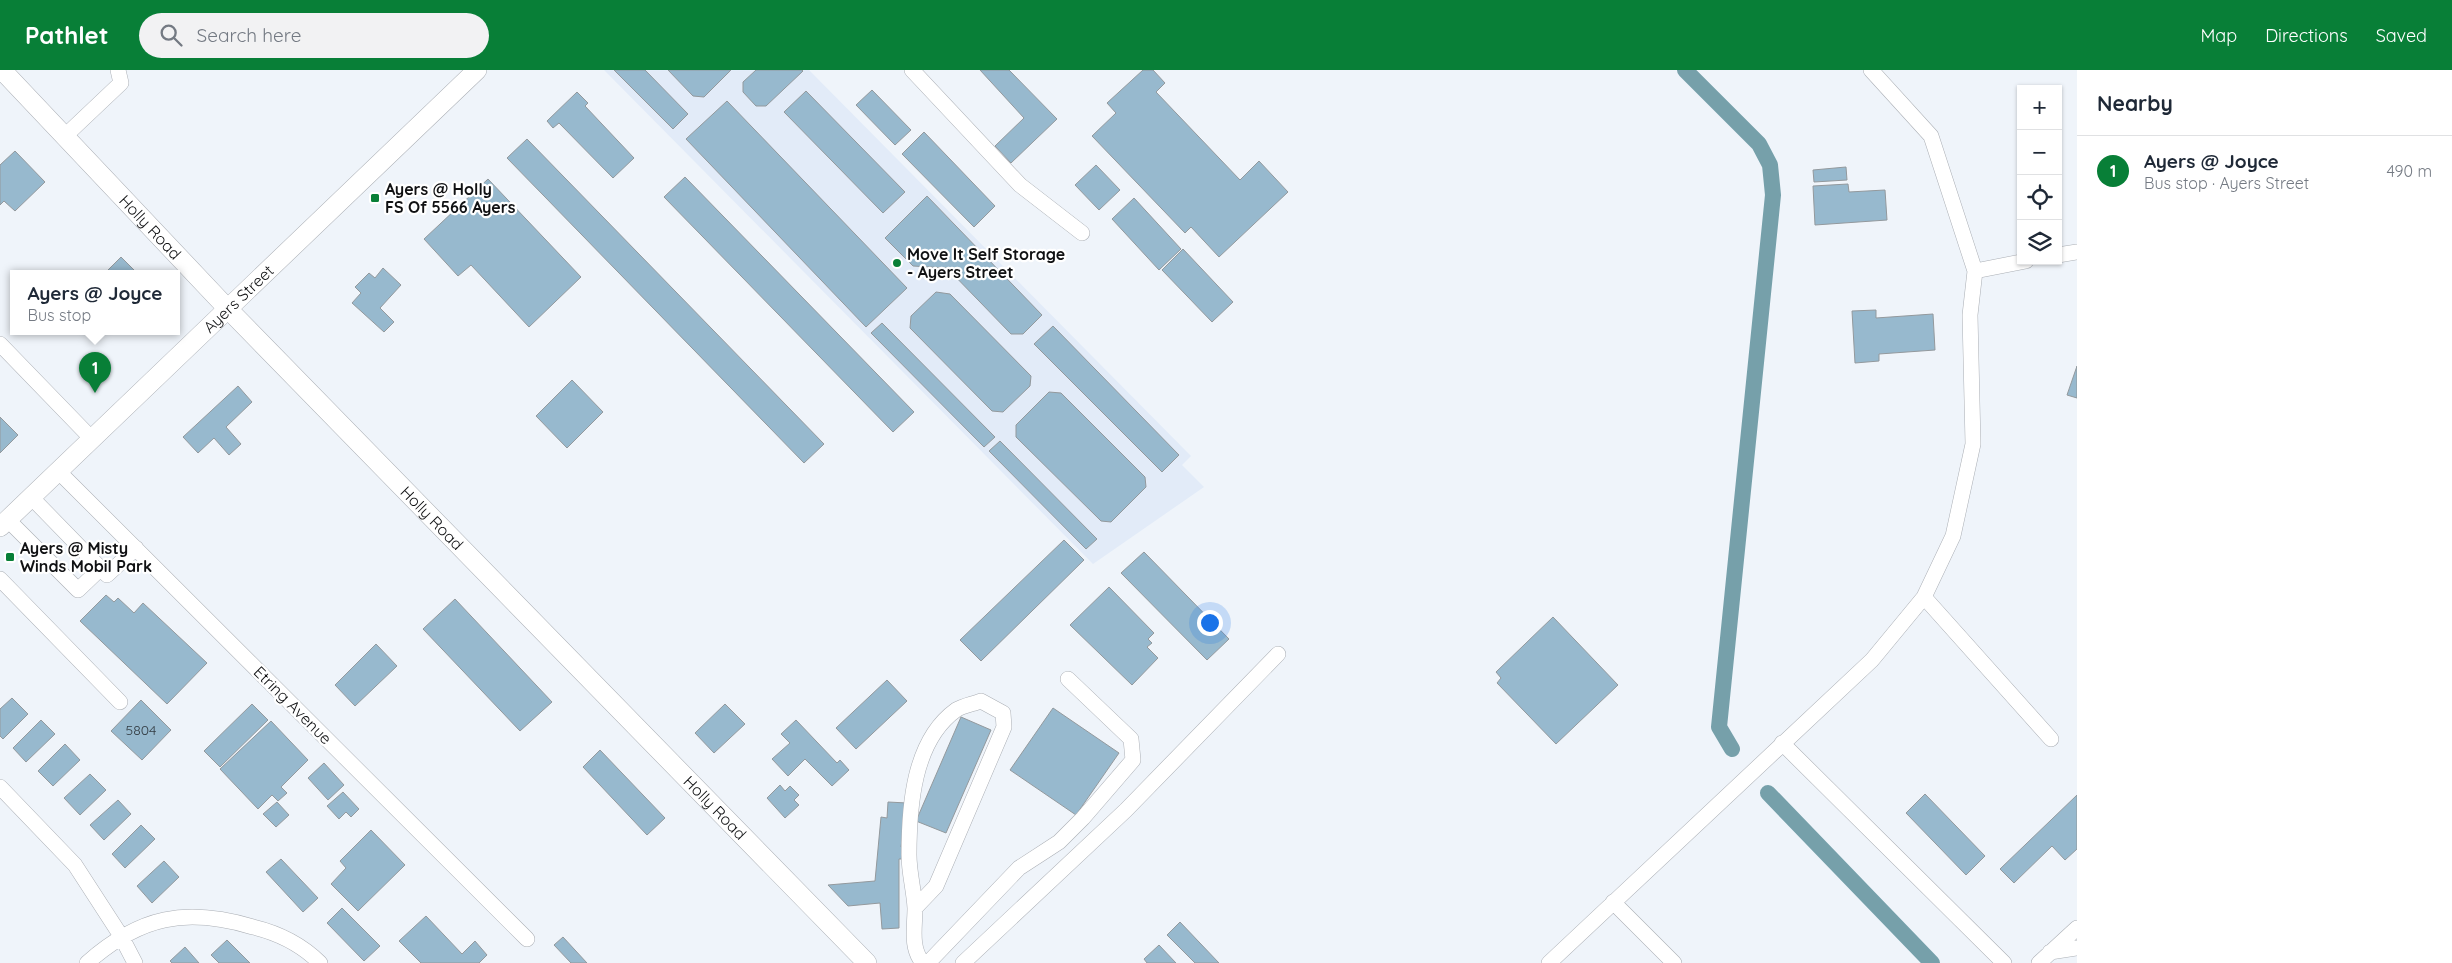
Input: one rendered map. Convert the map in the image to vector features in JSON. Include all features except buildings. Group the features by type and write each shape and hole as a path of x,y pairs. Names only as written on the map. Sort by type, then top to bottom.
{"main road":[{"name":"Holly Road","path":"2,70 227,308 867,963"},
{"name":"Ayers Street","path":"4,524 477,70"}],"street":[{"path":"65,136 121,83 118,70"},
{"path":"912,70 1020,185 1082,233"},
{"path":"1549,963 1872,660 1924,597 1953,536 1973,444 1970,315 1975,271 1931,136 1871,70"},
{"path":"2062,254 2077,252"},
{"path":"1975,271 2017,263"},
{"path":"0,344 92,439"},
{"name":"Etring Avenue","path":"58,471 527,939"},
{"path":"31,497 107,576 136,548"},
{"path":"4,524 78,590 100,569"},
{"path":"0,579 120,702"},
{"path":"1924,597 2051,739"},
{"path":"963,963 1126,810 1278,654"},
{"path":"928,963 1019,868 1059,842 1083,818 1133,760 1131,739 1068,679"},
{"path":"915,908 936,886 1004,727 1002,713 981,701 957,710 938,728 923,755 913,791 909,847 915,908 916,955 923,963"},
{"path":"1782,743 2004,963"},
{"path":"0,787 75,865 121,936 135,963"},
{"path":"1613,902 1674,963"},
{"path":"87,963 121,936 157,922 192,915 225,920 273,932 310,953 320,963"},
{"path":"2039,963 2077,928"},
{"path":"2050,952 2077,948"}],"shaded area":[{"name":"Move It Self Storage - Ayers Street","path":"604,70 809,70 1191,456 1182,465 1204,487 1093,564"}],"waterway":[{"path":"1685,70 1759,144 1770,165 1773,195 1719,727 1732,749"},
{"path":"1768,793 1932,963"}],"place":[{"name":"Ayers @ Holly FS Of 5566 Ayers","path":"375,198"},
{"name":"Move It Self Storage - Ayers Street","path":"897,263"},
{"name":"Ayers @ Joyce","path":"95,393"},
{"name":"Ayers @ Misty Winds Mobil Park","path":"10,557"}]}
